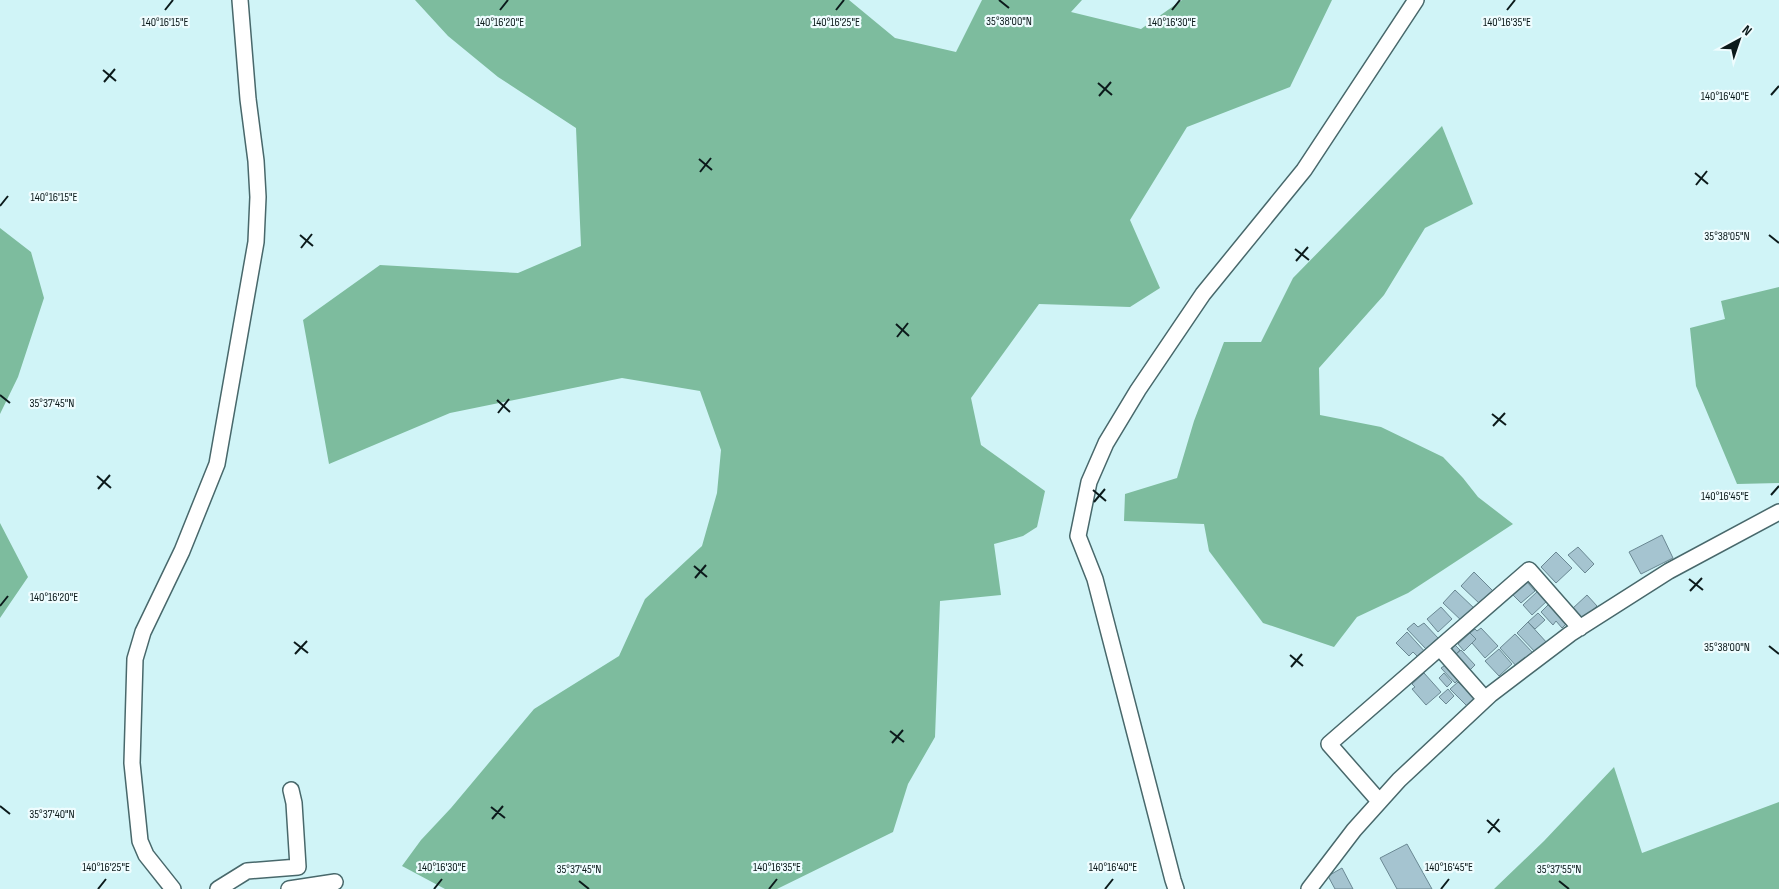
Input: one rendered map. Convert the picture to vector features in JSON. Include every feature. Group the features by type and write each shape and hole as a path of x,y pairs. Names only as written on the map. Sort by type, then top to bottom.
{"street":[{"path":"173,889 146,855 140,840 132,763 135,659 143,632 182,551 217,464 256,242 258,197 256,161 248,99 240,0"},
{"path":"1176,889 1172,880 1095,579 1078,536 1089,482 1106,443 1138,390 1202,294 1304,170 1416,0"},
{"path":"1309,889 1354,830 1379,801 1486,699 1580,628 1669,571 1779,512"},
{"path":"1379,801 1329,744 1529,570 1580,628"},
{"path":"1440,648 1486,699"},
{"path":"218,889 247,871 298,867 294,803 291,790"},
{"path":"289,889 335,882"}],"green space":[{"path":"415,0 849,0 895,38 956,52 982,0 1082,0 1071,12 1141,29 1182,0 1332,0 1290,87 1187,127 1130,220 1160,288 1130,307 1039,304 971,398 981,445 1045,491 1037,527 1023,536 994,544 1001,595 940,601 935,737 908,784 893,832 777,889 445,889 402,866 421,840 451,808 534,709 619,656 645,599 702,546 717,493 721,450 700,391 622,378 450,413 329,464 303,320 380,265 518,273 581,246 576,128 498,77 448,36"},
{"path":"1442,126 1473,204 1425,228 1384,295 1319,368 1320,415 1381,427 1443,457 1478,497 1513,524 1408,593 1357,617 1334,647 1263,623 1209,551 1204,524 1124,521 1125,494 1177,478 1194,421 1224,342 1261,342 1293,278"},
{"path":"0,228 31,252 44,298 18,377 0,414"},
{"path":"1779,287 1779,483 1737,484 1696,386 1690,328 1725,319 1721,301"},
{"path":"0,523 28,577 0,618"},
{"path":"1614,767 1642,853 1779,802 1779,889 1494,889 1544,841"}],"building":[{"path":"1662,535 1673,558 1641,574 1629,552"},
{"path":"1578,547 1594,564 1585,573 1568,555"},
{"path":"1556,552 1572,568 1556,583 1541,567"},
{"path":"1474,572 1493,591 1480,604 1461,586"},
{"path":"1526,581 1535,591 1521,603 1512,594"},
{"path":"1455,590 1476,610 1464,623 1443,603"},
{"path":"1539,590 1548,600 1532,615 1523,605"},
{"path":"1587,595 1597,606 1582,620 1572,609"},
{"path":"1551,602 1569,621 1562,628 1556,621 1553,625 1541,612"},
{"path":"1441,607 1452,619 1438,632 1427,619"},
{"path":"1538,613 1545,620 1535,629 1528,622"},
{"path":"1528,622 1548,644 1537,654 1517,633"},
{"path":"1414,623 1418,627 1424,623 1438,638 1426,649 1407,629"},
{"path":"1481,628 1498,646 1485,658 1472,643 1476,639 1470,633 1475,629 1477,631"},
{"path":"1407,632 1426,653 1420,659 1413,652 1409,656 1396,643"},
{"path":"1470,633 1476,639 1464,651 1458,644"},
{"path":"1515,634 1534,654 1518,668 1500,648"},
{"path":"1455,645 1460,650 1454,656 1452,648"},
{"path":"1499,649 1512,664 1499,676 1485,661"},
{"path":"1461,650 1475,665 1468,672 1454,656"},
{"path":"1447,664 1460,678 1455,683 1441,668"},
{"path":"1424,673 1441,692 1426,705 1412,689 1415,687 1412,684"},
{"path":"1444,673 1452,682 1447,687 1439,678"},
{"path":"1458,682 1475,699 1467,706 1450,689"},
{"path":"1448,689 1454,696 1446,704 1439,697"},
{"path":"1407,844 1432,889 1397,889 1380,858"},
{"path":"1342,868 1353,889 1335,889 1328,876"}]}
